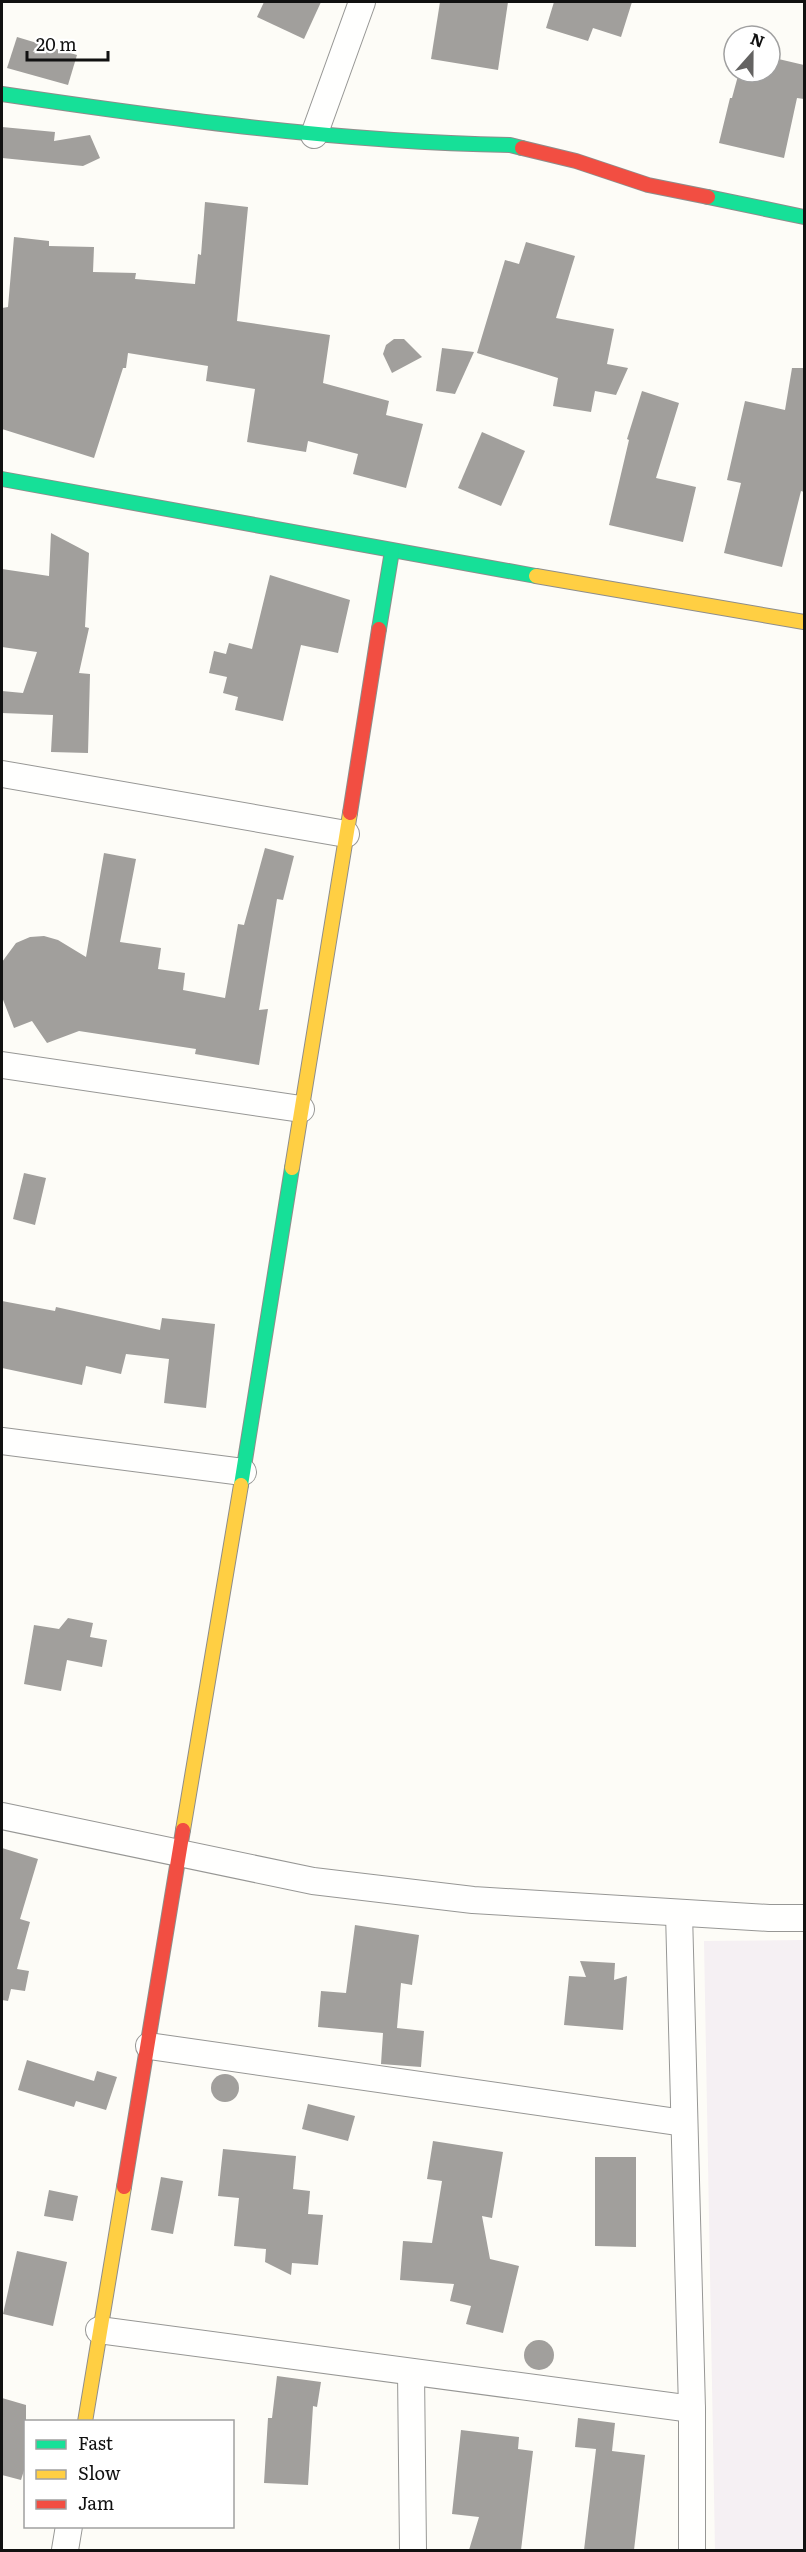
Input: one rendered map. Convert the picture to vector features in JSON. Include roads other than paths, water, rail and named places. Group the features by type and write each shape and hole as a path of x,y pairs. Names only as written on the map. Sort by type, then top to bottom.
{"street":[{"path":"314,135 362,2"},
{"path":"2,94 123,112 314,135 510,145 576,161 648,185 804,217"},
{"path":"2,479 392,551 804,622"},
{"path":"85,2420 181,1852 392,551"},
{"path":"2,774 346,834"},
{"path":"2,1065 301,1109"},
{"path":"2,1441 243,1472"},
{"path":"2,1816 313,1881 473,1900 804,1918"},
{"path":"679,1912 692,2409 692,2550"},
{"path":"149,2046 684,2123"},
{"path":"99,2330 692,2409"},
{"path":"411,2372 413,2550"},
{"path":"65,2550 69,2528"}]}
